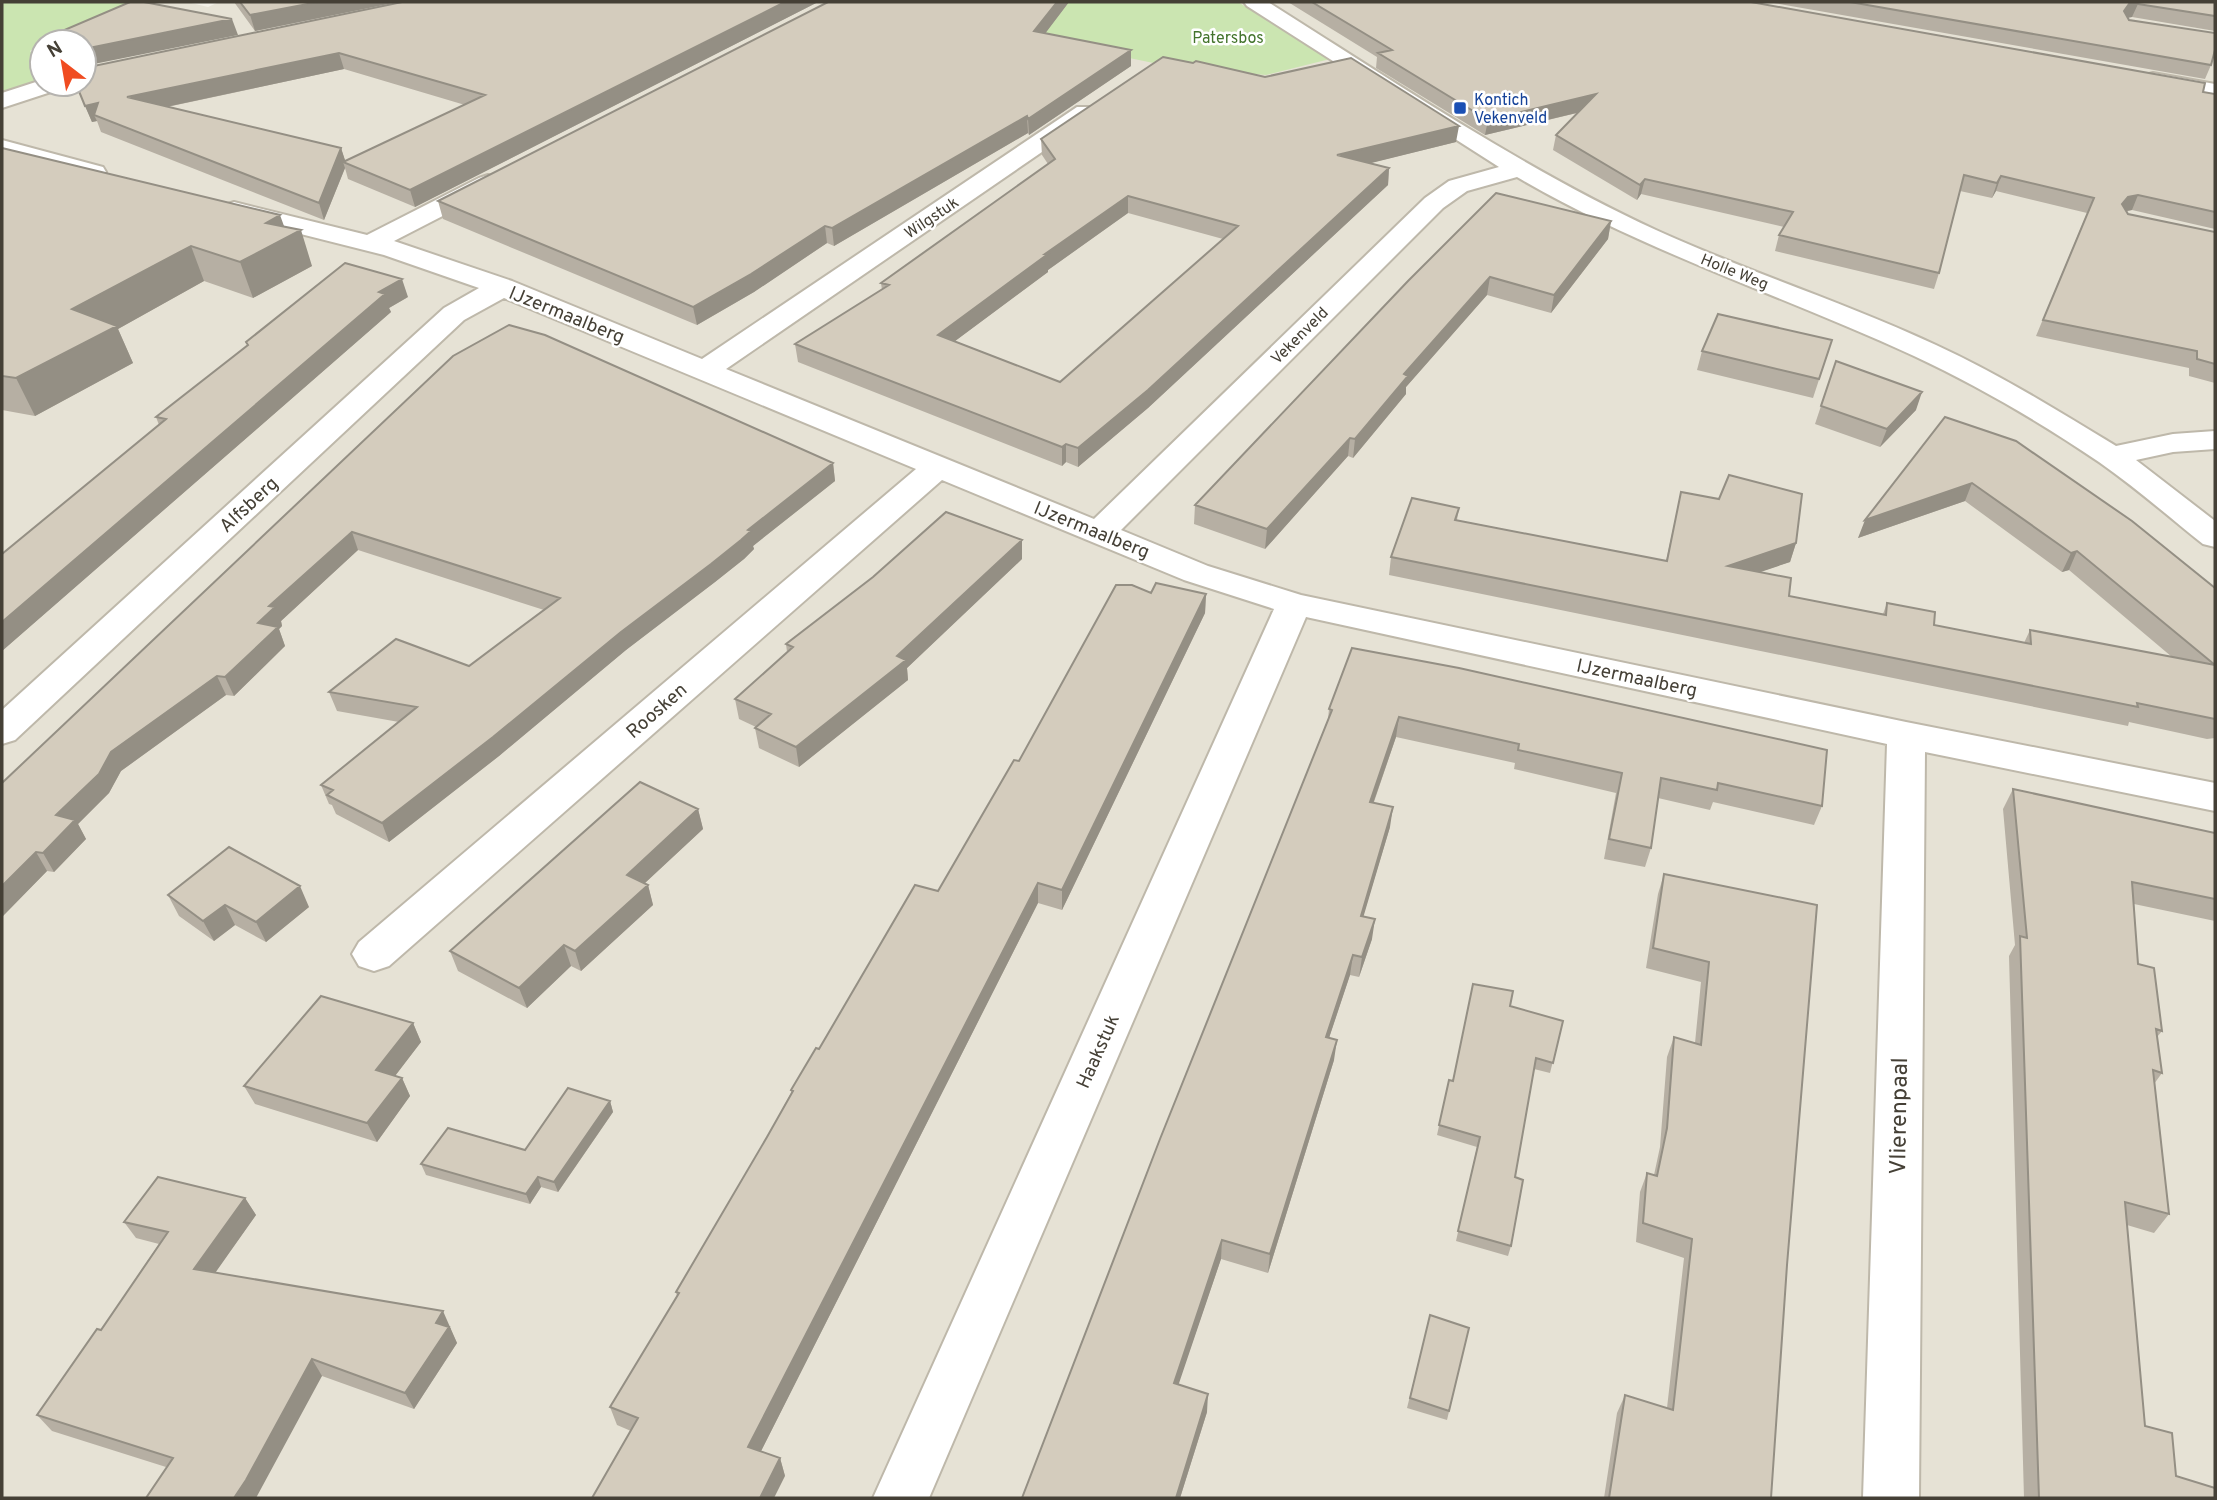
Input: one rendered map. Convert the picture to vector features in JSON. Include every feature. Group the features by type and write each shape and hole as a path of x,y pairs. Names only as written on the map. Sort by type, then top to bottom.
{"street":[{"name":"Holle Weg","path":"1254,2 1518,169 1648,236 1963,369 2047,415 2111,456 2215,537"},
{"path":"2133,76 2215,91"},
{"path":"2,101 28,92"},
{"name":"Wilgstuk","path":"705,370 1110,95"},
{"path":"2,147 121,179"},
{"name":"Vekenveld","path":"1100,532 1434,203 1458,186 1518,169"},
{"path":"371,243 507,173"},
{"name":"IJzermaalberg","path":"213,204 332,236 371,243 502,287 1225,584 1294,604 1906,735 2215,797"},
{"name":"Alfsberg","path":"2,731 454,314 502,287"},
{"path":"2111,456 2173,443 2215,440"},
{"name":"Roosken","path":"374,954 938,467"},
{"name":"Haakstuk","path":"901,1498 1294,604"},
{"name":"Vlierenpaal","path":"1891,1498 1906,735"}],"shaded area":[{"path":"149,2 187,2 208,7 219,2 2215,2 2215,1498 2,1498 2,105 28,92 28,98 98,98 98,28 85,28"}],"green space":[{"path":"2,2 149,2 85,28 28,28 28,84 2,92"},
{"name":"Patersbos","path":"856,2 1238,2 1330,59 1266,75 1173,67"}],"building":[{"path":"130,2 144,2 232,19 98,46 98,28 69,28"},
{"path":"240,2 318,2 250,15"},
{"path":"402,2 785,2 410,190 343,162 485,95 339,53 127,97 341,148 319,203 94,115 98,103 85,106 82,98 98,98 98,65"},
{"path":"828,2 1057,2 1034,31 1131,50 1028,119 1027,116 832,228 825,226 751,274 693,307 438,201"},
{"path":"1312,2 1751,2 2205,83 2203,92 2215,94 2215,212 2138,195 2128,197 2122,204 2128,214 2215,232 2215,364 2197,359 2197,351 2043,320 2094,198 2001,176 1997,183 1964,175 1939,273 1779,235 1793,212 1645,179 1640,185 1556,135 1596,94 1488,120 1378,53 1392,50"},
{"path":"1850,2 2215,2 2215,16 2138,4 2129,4 2124,11 2129,20 2215,33 2215,50 2211,65"},
{"path":"1163,57 1193,63 1196,61 1265,77 1351,58 1459,126 1337,155 1389,168 1148,390 1078,448 1066,444 1062,447 795,344 889,285 881,283 1055,159 1041,139","holes":["1128,196 1238,226 1060,382 938,335 1048,254 1045,254"]},
{"path":"2,148 280,215 266,223 301,230 240,262 191,246 72,309 117,326 16,378 2,376"},
{"path":"1496,193 1611,221 1554,295 1490,277 1404,374 1408,376 1355,439 1350,438 1267,529 1195,505 1408,281"},
{"path":"345,263 402,279 379,292 385,294 2,622 2,554 166,419 156,417 248,345 246,342"},
{"path":"1718,314 1832,340 1819,379 1702,351"},
{"path":"509,325 545,335 833,463 748,530 751,531 711,564 621,632 493,737 382,823 327,795 333,790 321,785 417,707 329,692 396,639 469,666 560,598 352,532 269,606 275,607 258,623 278,627 225,677 217,676 111,752 99,774 56,815 75,820 43,853 36,852 2,886 2,783 453,356"},
{"path":"1836,361 1922,392 1887,429 1821,406"},
{"path":"1945,417 2016,441 2132,521 2215,588 2215,665 2077,551 2071,553 1972,483 1865,520"},
{"path":"1729,475 1802,494 1796,543 1728,566 1791,578 1789,596 1886,615 1887,603 1935,612 1934,625 2031,644 2030,630 2215,665 2215,719 2137,703 2138,707 1391,557 1412,498 1459,508 1455,520 1667,561 1681,492 1719,499"},
{"path":"946,512 1022,540 897,656 906,660 796,747 755,728 771,714 735,699 793,647 786,644 873,577"},
{"path":"1156,583 1206,594 1062,890 1038,883 748,1447 780,1458 760,1498 592,1498 638,1418 610,1407 679,1293 676,1292 767,1137 793,1091 791,1090 816,1048 819,1049 915,885 938,891 1014,760 1019,761 1116,585 1132,585 1151,593"},
{"path":"1352,648 1459,668 1827,750 1822,806 1718,783 1717,790 1661,778 1651,848 1609,839 1622,773 1518,750 1519,744 1399,717 1370,802 1393,807 1361,916 1375,919 1362,957 1353,955 1326,1037 1337,1040 1270,1254 1222,1240 1174,1383 1208,1394 1176,1498 1022,1498 1160,1139 1332,710 1329,709"},
{"path":"640,782 698,809 627,875 648,885 575,951 564,945 519,988 450,951"},
{"path":"2013,789 2215,833 2215,899 2132,882 2138,964 2154,968 2162,1031 2156,1029 2162,1073 2153,1070 2169,1214 2125,1202 2145,1426 2172,1433 2176,1476 2215,1488 2215,1498 2039,1498 2020,936 2027,938"},
{"path":"229,847 300,886 256,922 225,905 203,921 168,895"},
{"path":"1664,874 1817,905 1771,1498 1609,1498 1625,1395 1673,1410 1692,1239 1643,1223 1647,1173 1657,1176 1667,1128 1674,1037 1701,1045 1709,962 1653,948"},
{"path":"1473,984 1513,991 1510,1006 1563,1021 1553,1063 1536,1058 1515,1177 1523,1180 1511,1246 1458,1231 1480,1137 1439,1125 1449,1080 1453,1081"},
{"path":"321,996 413,1023 376,1070 402,1078 367,1123 244,1086"},
{"path":"568,1088 610,1101 554,1182 538,1177 526,1194 421,1164 448,1128 525,1150"},
{"path":"158,1177 245,1198 194,1269 443,1311 436,1323 449,1327 405,1393 312,1359 234,1498 146,1498 173,1458 37,1415 97,1329 101,1330 168,1232 124,1222"},
{"path":"1430,1315 1469,1328 1449,1411 1410,1398"}],"place":[{"name":"Kontich Vekenveld","path":"1460,108"}]}
